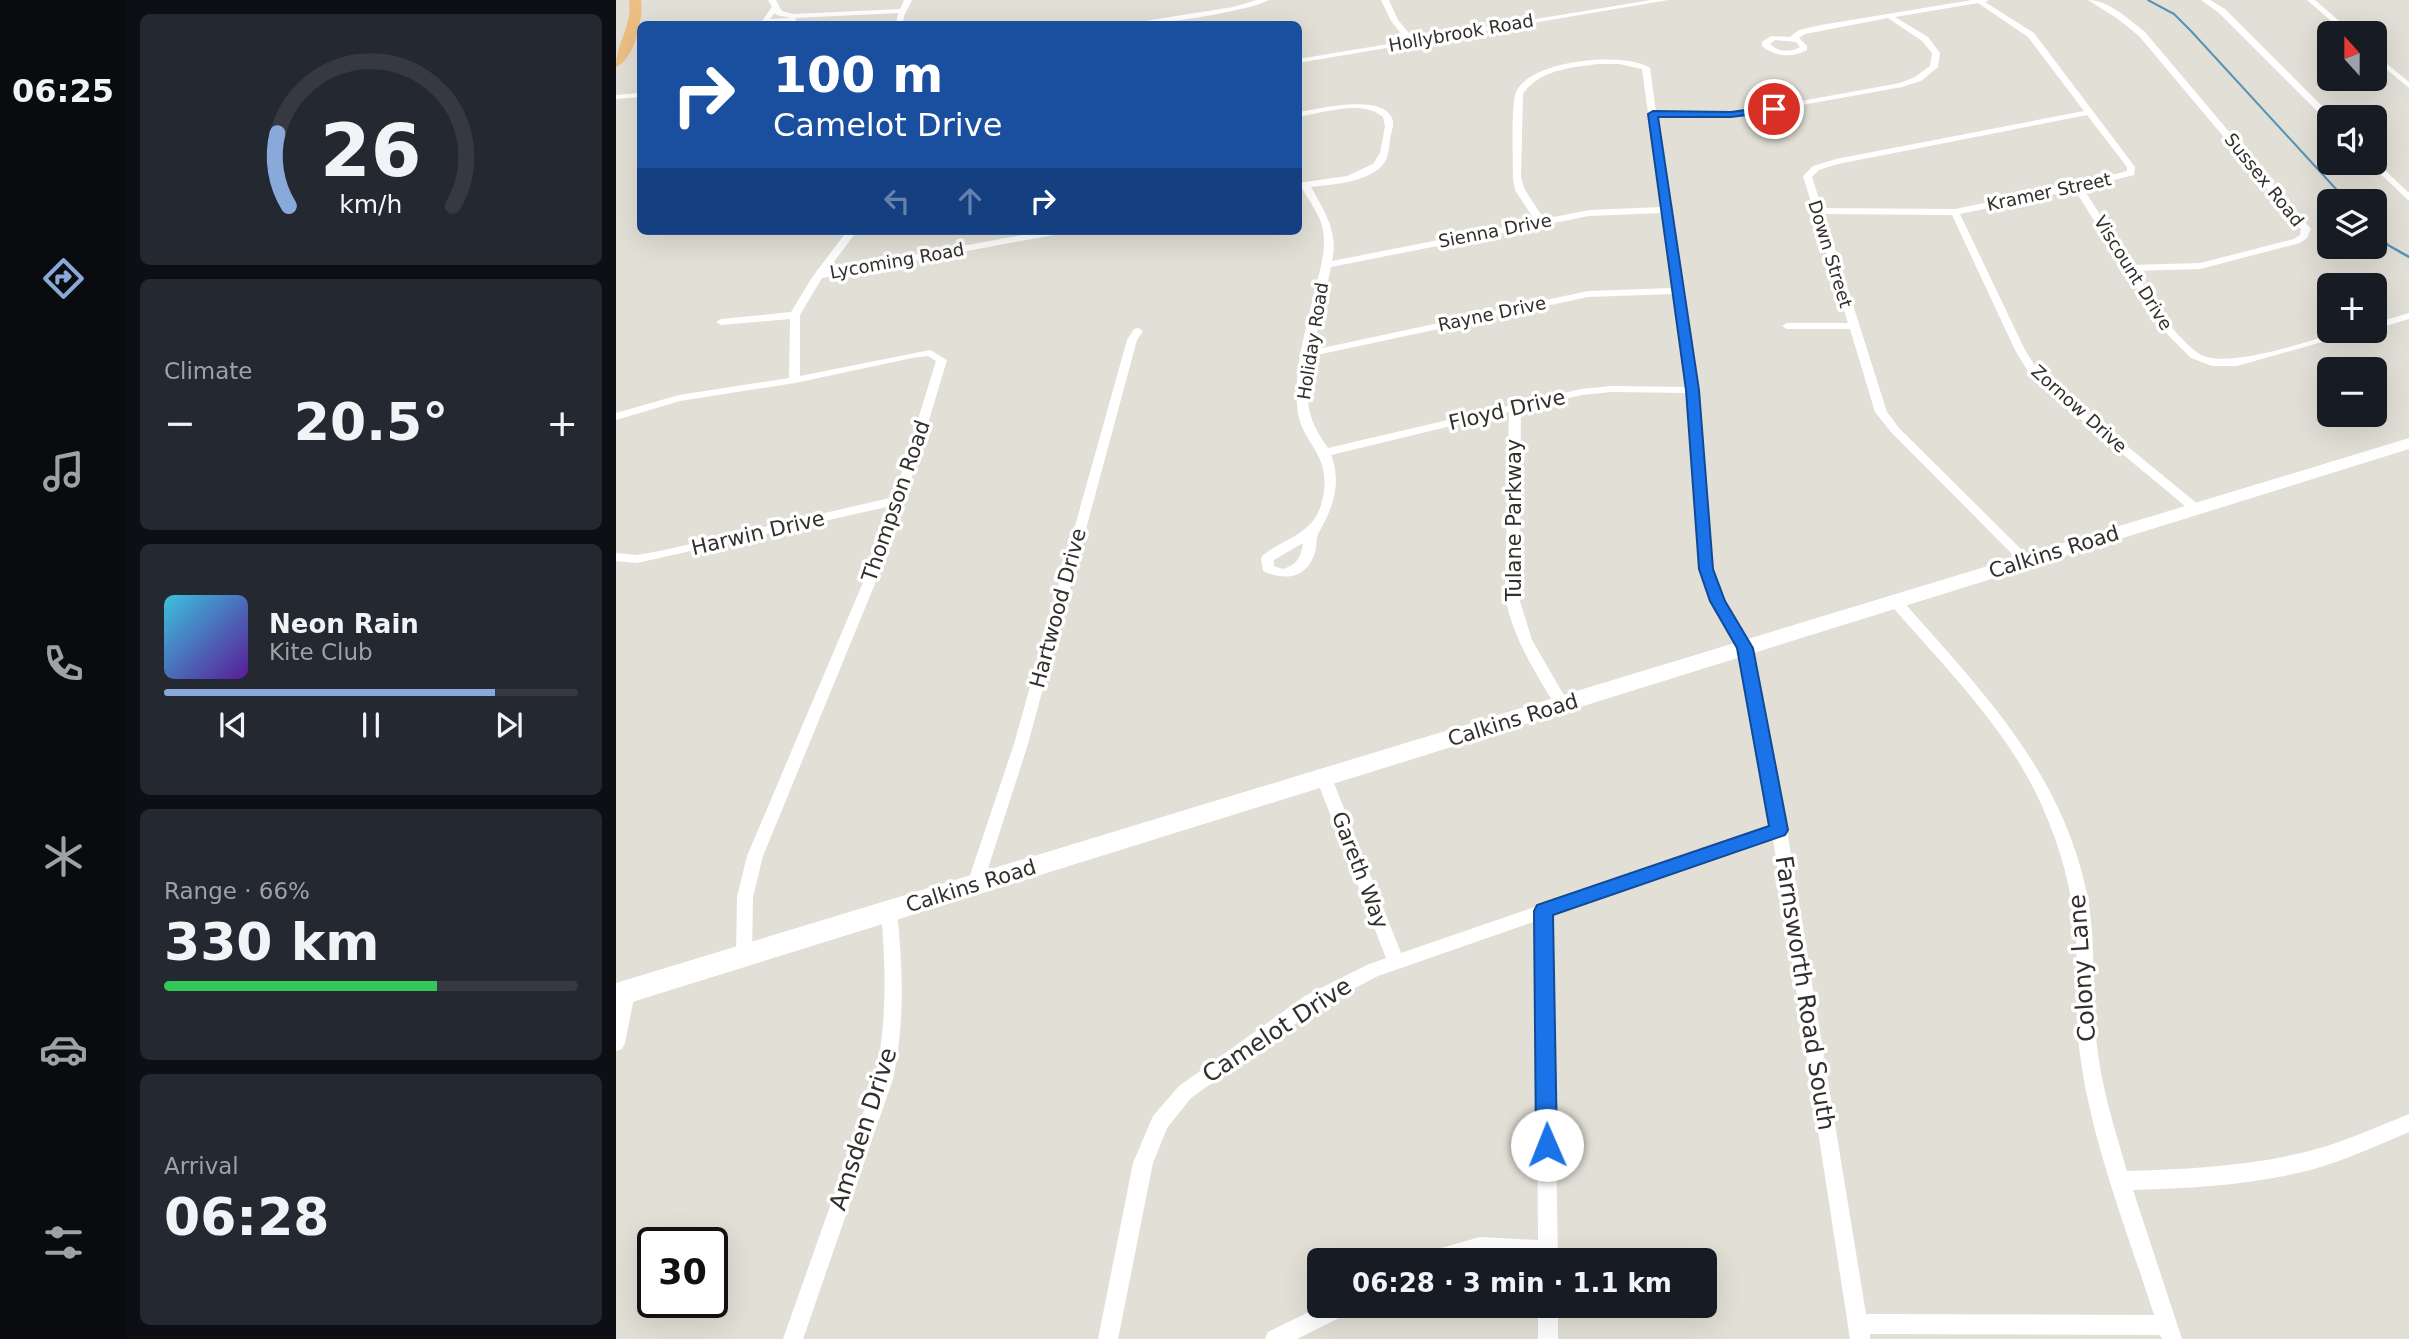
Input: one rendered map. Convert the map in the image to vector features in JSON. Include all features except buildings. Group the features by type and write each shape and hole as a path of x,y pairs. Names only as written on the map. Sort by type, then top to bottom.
{"main road":[{"path":"616,63 633,30 636,17 635,0"},
{"name":"Calkins Road","path":"621,994 2409,443"}],"street":[{"path":"772,0 775,9 782,15 808,17 902,12"},
{"path":"900,21 908,0"},
{"path":"1151,21 1234,9 1265,0"},
{"path":"1385,0 1395,21 1412,42"},
{"path":"1602,0 1612,8"},
{"name":"Hollybrook Road","path":"1302,60 1664,0"},
{"name":"Sussex Road","path":"2092,0 2121,17 2142,34 2306,229 2304,236 2297,242 2217,263 2181,268 2130,268"},
{"path":"2205,0 2222,11 2317,106"},
{"path":"2311,0 2335,21"},
{"path":"1792,39 1810,29 1982,1"},
{"name":"Kramer Street","path":"1817,211 1955,212 2078,187 2120,177 2132,170 2031,35 1982,1"},
{"path":"766,21 766,17 775,9"},
{"path":"1653,114 1751,113 1919,79 1934,67 1936,54 1925,39 1889,16"},
{"path":"791,21 808,17"},
{"path":"1621,61 1630,56 1641,55"},
{"path":"1541,222 1518,184 1520,88 1528,79 1550,69 1621,61 1649,64 1665,211 1692,390 1706,569 1717,601 1745,648"},
{"path":"2387,67 2409,86"},
{"path":"616,97 637,94"},
{"path":"1302,114 1360,107 1379,110 1389,122 1383,156 1377,166 1356,175 1302,186"},
{"name":"Down Street","path":"2026,560 1887,420 1878,406 1807,176 1821,166 2090,112"},
{"path":"2386,175 2409,198"},
{"name":"Holiday Road","path":"1302,186 1329,233 1326,265 1301,405 1310,430 1324,453 1330,476 1328,499 1319,523 1311,535"},
{"name":"Viscount Drive","path":"2078,187 2177,341 2195,356 2212,363 2237,363 2317,341"},
{"name":"Sienna Drive","path":"1326,265 1609,210 1665,211"},
{"name":"Zornow Drive","path":"1955,212 2020,350 2033,370 2052,390 2195,508"},
{"path":"795,380 795,315 818,275 849,235"},
{"name":"Lycoming Road","path":"818,275 1037,235"},
{"name":"Rayne Drive","path":"1308,354 1588,294 1678,291"},
{"path":"721,321 795,315"},
{"path":"2387,322 2409,316"},
{"path":"1787,326 1852,326"},
{"name":"Hartwood Drive","path":"975,884 1021,744 1132,340 1138,331"},
{"name":"Thompson Road","path":"616,417 679,398 795,380 922,354 930,353 943,360 887,540 755,856 745,897 744,957"},
{"name":"Floyd Drive","path":"1324,453 1515,407 1602,390 1692,390"},
{"name":"Tulane Parkway","path":"1515,407 1512,598 1523,639 1562,704"},
{"name":"Harwin Drive","path":"616,557 637,559 660,555 900,500"},
{"name":"Colony Lane","path":"1895,601 2020,752 2057,822 2075,877 2082,917 2085,1034 2092,1074 2121,1181 2170,1332"},
{"name":"Farnsworth Road South","path":"1745,648 1779,830 1859,1331"},
{"name":"Gareth Way","path":"1324,778 1396,961"},
{"name":"Camelot Drive","path":"1108,1339 1143,1163 1160,1122 1196,1083 1311,1002 1352,980 1396,961 1779,830"},
{"path":"1544,911 1548,1248"},
{"name":"Amsden Drive","path":"793,1339 884,1079 891,1050 895,982 889,912"},
{"path":"616,1043 621,994"},
{"path":"2121,1181 2217,1176 2300,1163 2340,1151 2409,1123"},
{"path":"1275,1339 1318,1318"},
{"path":"1548,1318 1548,1339"},
{"path":"1859,1331 2170,1332"}],"waterway":[{"path":"2148,0 2174,14 2191,31 2336,189"},
{"path":"2387,244 2409,257"}],"route":[{"path":"1547,1145 1544,911 1779,830 1745,648 1717,601 1706,569 1692,390 1653,114 1731,115 1774,109"}]}
